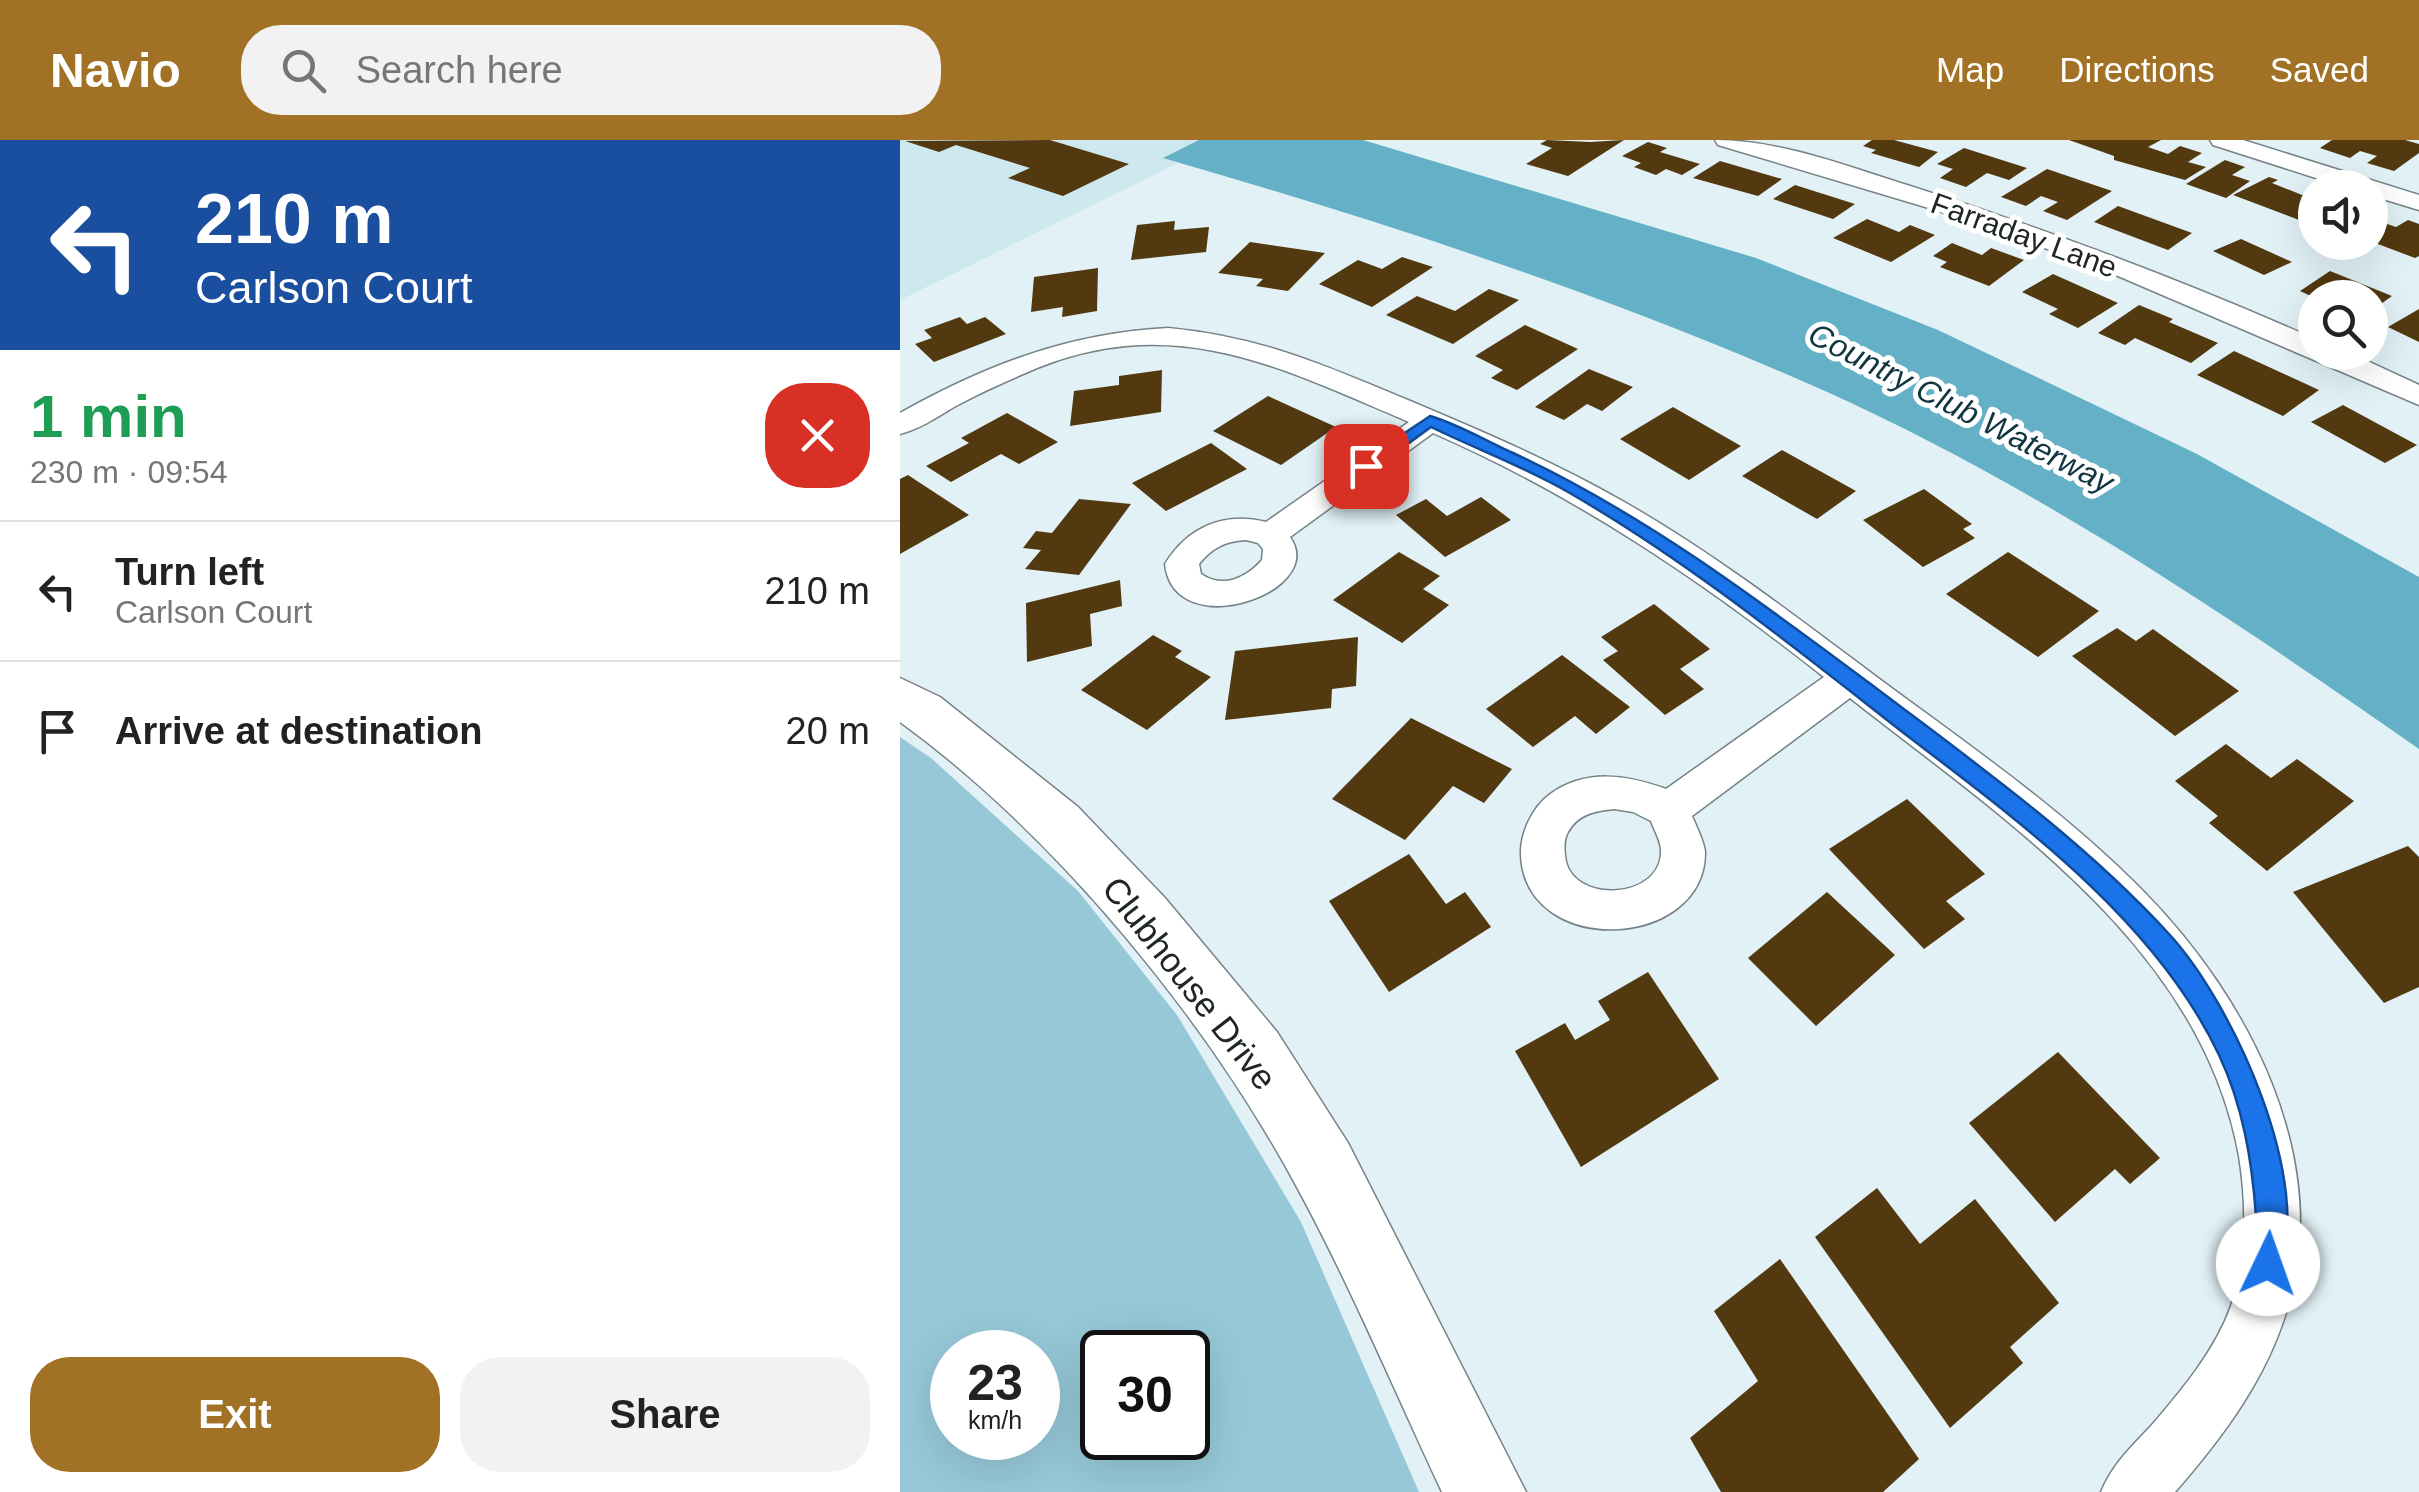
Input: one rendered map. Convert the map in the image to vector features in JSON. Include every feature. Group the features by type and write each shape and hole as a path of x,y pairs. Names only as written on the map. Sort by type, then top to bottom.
{"street":[{"name":"Farraday Lane","path":"1726,140 1836,171 2013,230 2298,341"},
{"path":"2222,140 2419,202"},
{"path":"900,425 990,375 1037,356 1111,340 1158,336 1212,339 1269,353 1529,466 1613,510 1851,677 2034,820 2161,942 2197,990 2230,1048 2253,1107 2266,1167 2272,1236 2263,1292 2246,1343 2225,1381 2185,1435 2133,1492"},
{"path":"2363,370 2419,396"},
{"path":"1270,536 1430,421"},
{"path":"1668,810 1851,677"},
{"name":"Clubhouse Drive","path":"900,697 1058,823 1144,917 1254,1054 1324,1167 1485,1492"}],"shaded area":[{"path":"900,140 1199,140 1164,158 1178,163 900,300"},
{"path":"900,737 931,758 1078,891 1177,1015 1301,1222 1419,1492 900,1492"}],"water":[{"name":"Country Club Waterway","path":"1199,140 1363,140 1756,258 1938,330 2197,454 2419,577 2419,749 2130,556 1903,428 1744,356 1581,293 1415,235 1163,158"}],"building":[{"path":"1050,140 1129,164 1063,196 1008,178 1030,168 956,145 939,152 905,141"},
{"path":"1547,140 1624,140 1568,176 1526,164 1552,148 1540,144"},
{"path":"1872,140 1894,140 1938,152 1919,167 1871,153 1876,150 1863,146"},
{"path":"2069,140 2161,140 2148,147 2168,154 2180,146 2202,153 2188,162 2206,167 2185,180 2114,160 2114,156"},
{"path":"2332,140 2405,140 2419,144 2419,153 2394,171 2367,163 2377,156 2360,151 2350,158 2320,148"},
{"path":"1648,142 1667,148 1660,152 1700,164 1682,175 1666,169 1656,175 1634,167 1641,163 1622,156"},
{"path":"1964,148 2027,168 2009,180 1987,173 1966,187 1940,178 1953,169 1937,164"},
{"path":"2225,160 2245,167 2232,175 2250,181 2226,198 2186,184"},
{"path":"1720,161 1782,179 1758,196 1693,178"},
{"path":"2047,169 2112,191 2067,220 2043,211 2058,202 2041,196 2026,206 2001,197"},
{"path":"2269,177 2278,180 2272,183 2298,193 2298,220 2233,195"},
{"path":"1795,185 1855,204 1833,219 1773,199"},
{"path":"2118,206 2192,233 2168,250 2094,222"},
{"path":"1867,219 1899,232 1910,225 1935,235 1891,262 1833,238"},
{"path":"2408,220 2419,224 2419,256 2388,248 2388,224 2396,227"},
{"path":"1175,221 1174,230 1209,227 1206,252 1131,260 1137,225"},
{"path":"2241,239 2292,262 2264,275 2213,251"},
{"path":"1250,242 1325,253 1288,291 1256,286 1263,279 1218,273"},
{"path":"1952,243 1982,255 1991,248 2024,260 1989,286 1940,267 1947,262 1933,256"},
{"path":"1402,257 1433,267 1372,307 1319,284 1358,260 1382,269"},
{"path":"1098,268 1097,311 1062,317 1063,307 1031,312 1034,277"},
{"path":"2330,271 2352,280 2316,280"},
{"path":"2053,274 2118,303 2078,328 2049,314 2058,309 2022,292"},
{"path":"1489,289 1519,300 1453,344 1386,315 1417,296 1455,311"},
{"path":"2139,305 2218,343 2191,363 2135,338 2125,345 2098,333"},
{"path":"2419,309 2419,342 2388,327"},
{"path":"960,317 967,324 985,317 1006,334 934,362 915,344 932,338 924,330"},
{"path":"1525,325 1578,349 1517,390 1491,378 1503,370 1475,356"},
{"path":"2234,351 2319,390 2283,416 2197,375"},
{"path":"1589,369 1633,387 1602,411 1587,404 1564,420 1535,407"},
{"path":"1162,370 1161,412 1070,426 1074,391 1119,385 1119,376"},
{"path":"1268,396 1336,427 1281,465 1213,431"},
{"path":"2343,405 2417,445 2385,463 2311,422"},
{"path":"1673,407 1741,446 1689,480 1620,439"},
{"path":"1007,413 1058,442 1019,464 1001,454 951,482 926,466 969,443 961,438"},
{"path":"1211,443 1247,469 1166,511 1132,483"},
{"path":"1782,450 1856,491 1817,519 1742,476"},
{"path":"908,475 969,515 900,554 900,479"},
{"path":"1924,489 1972,524 1963,529 1975,538 1923,567 1863,520"},
{"path":"1481,497 1511,520 1445,557 1396,515 1426,499 1447,516"},
{"path":"1079,499 1131,504 1079,575 1025,569 1041,550 1023,548 1036,531 1052,533"},
{"path":"1399,552 1440,576 1423,589 1449,605 1402,643 1333,600"},
{"path":"2008,552 2099,611 2038,657 1946,594"},
{"path":"1120,580 1122,606 1090,614 1092,646 1027,662 1026,603"},
{"path":"1654,604 1710,649 1680,669 1704,689 1665,715 1603,660 1618,651 1601,637"},
{"path":"2117,628 2136,641 2153,629 2239,691 2175,736 2072,656"},
{"path":"1153,635 1182,651 1175,657 1211,677 1147,730 1081,690"},
{"path":"1358,637 1356,686 1332,689 1331,708 1225,720 1235,651"},
{"path":"1562,655 1630,707 1596,734 1575,716 1533,747 1486,709"},
{"path":"1411,718 1512,769 1484,803 1453,786 1405,840 1332,799"},
{"path":"2226,744 2271,778 2297,759 2354,801 2267,871 2209,823 2218,816 2175,781"},
{"path":"1907,799 1985,874 1946,901 1965,919 1924,949 1829,849"},
{"path":"2408,846 2419,857 2419,987 2384,1003 2293,892"},
{"path":"1409,854 1446,904 1465,892 1491,927 1389,992 1329,901"},
{"path":"1827,892 1895,955 1816,1026 1748,958"},
{"path":"1648,972 1719,1079 1581,1167 1515,1051 1565,1023 1575,1040 1610,1020 1598,1001"},
{"path":"2058,1052 2160,1158 2130,1184 2115,1169 2055,1222 1969,1123"},
{"path":"1877,1188 1920,1244 1975,1199 2059,1303 2010,1347 2023,1363 1950,1428 1815,1237"},
{"path":"1780,1259 1919,1459 1883,1492 1721,1492 1690,1438 1758,1381 1714,1311"}],"route":[{"path":"1366,466 1430,421 1572,487 1720,581 2034,820 2161,942 2197,990 2230,1048 2253,1107 2266,1167 2272,1236 2268,1264"}]}
